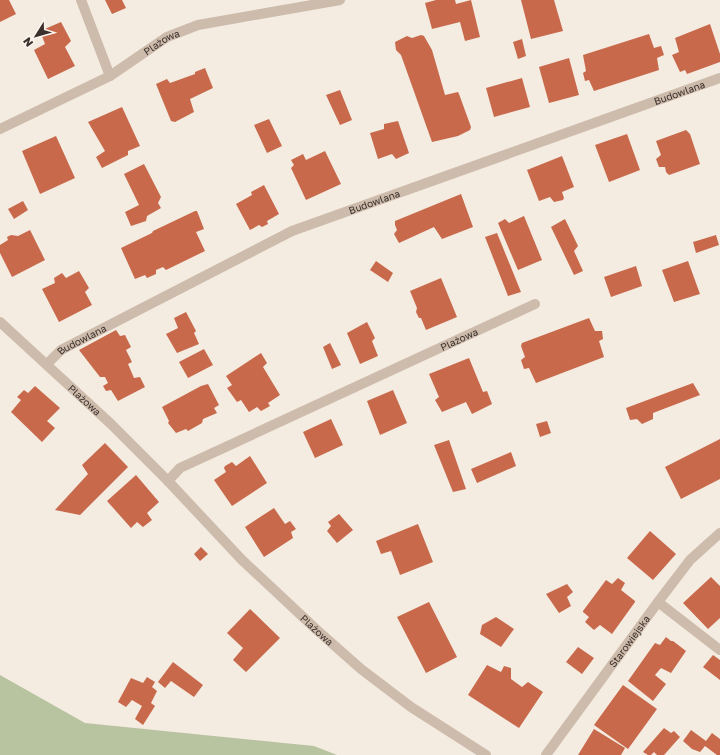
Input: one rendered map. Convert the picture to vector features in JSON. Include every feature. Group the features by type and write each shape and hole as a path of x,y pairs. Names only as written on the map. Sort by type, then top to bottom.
{"street":[{"path":"81,0 110,76"},
{"name":"Plażowa","path":"0,129 110,76 167,37 198,25 340,0"},
{"name":"Budowlana","path":"47,364 61,350 292,231 720,78"},
{"name":"Plażowa","path":"168,480 180,468 535,304"},
{"name":"Plażowa","path":"0,322 111,424 168,480 242,560 318,631 361,669 411,707 486,755"},
{"name":"Starowiejska","path":"546,755 690,560 720,533"},
{"path":"658,602 720,650"}],"green space":[{"path":"0,675 85,723 314,746 337,755 0,755"}],"building":[{"path":"0,0 9,0 16,14 0,22"},
{"path":"105,0 122,0 126,8 112,14"},
{"path":"436,0 455,0 456,4 471,0 480,37 465,41 460,22 432,29 425,3"},
{"path":"521,0 554,0 563,31 531,39"},
{"path":"61,22 71,41 65,47 75,66 48,79 34,50 45,44 40,31"},
{"path":"710,24 720,54 720,62 687,74 685,70 680,72 672,55 679,52 675,38"},
{"path":"649,34 654,48 661,46 664,55 657,58 659,70 594,91 589,80 585,81 583,73 586,71 583,55"},
{"path":"421,35 424,36 432,50 445,95 458,92 471,127 470,130 458,136 432,142 401,55 396,50 395,42 407,36 412,38"},
{"path":"522,39 526,56 518,59 513,42"},
{"path":"569,58 579,95 549,103 539,67"},
{"path":"205,68 213,88 190,99 194,112 175,122 171,121 156,84 167,79 170,83 195,74 195,72"},
{"path":"522,78 530,107 494,117 486,88"},
{"path":"340,90 352,120 340,125 326,95"},
{"path":"122,107 140,146 128,151 128,155 102,168 96,157 105,151 88,122"},
{"path":"269,119 282,146 267,153 254,125"},
{"path":"398,121 409,153 396,159 392,154 378,159 370,133 384,129 384,124"},
{"path":"686,130 690,134 700,164 669,175 666,172 665,167 659,167 656,159 661,155 656,141"},
{"path":"627,134 640,170 609,182 595,145"},
{"path":"56,136 75,178 40,194 22,151"},
{"path":"325,151 341,184 306,200 291,168 294,165 291,160 303,154 306,160"},
{"path":"562,156 574,187 562,192 564,198 563,200 554,202 550,197 539,201 527,170"},
{"path":"144,164 161,197 158,203 161,208 147,216 146,221 131,226 125,212 139,205 124,174"},
{"path":"264,185 279,214 267,221 268,224 262,227 259,225 250,230 236,204 252,195 251,192"},
{"path":"461,194 473,227 442,239 434,227 399,243 394,234 397,230 395,221"},
{"path":"23,201 28,210 14,219 8,209"},
{"path":"197,211 204,229 196,232 205,251 166,270 163,267 156,270 156,274 147,278 145,275 135,279 121,248"},
{"path":"524,216 542,260 518,270 498,223 505,219 509,223"},
{"path":"565,219 578,246 574,251 583,271 574,275 551,227"},
{"path":"30,230 45,260 12,277 0,253 0,245 8,240 7,237 11,235 18,236"},
{"path":"497,233 521,292 508,296 485,237"},
{"path":"716,235 719,245 696,253 693,242"},
{"path":"376,261 393,273 388,282 370,270"},
{"path":"688,261 700,294 674,302 662,270"},
{"path":"636,266 642,286 611,297 604,277"},
{"path":"79,271 89,288 85,292 92,305 59,322 42,289 55,283 54,278 62,273 66,278"},
{"path":"441,278 457,317 426,330 421,318 419,318 416,312 417,308 410,291"},
{"path":"186,312 196,331 194,333 199,344 177,353 166,334 178,328 174,318"},
{"path":"589,318 595,331 602,331 603,339 599,341 604,357 536,383 529,368 524,369 521,360 525,357 521,346 522,343"},
{"path":"367,322 375,338 372,341 378,356 360,364 347,333"},
{"path":"116,330 120,336 125,335 131,347 126,350 132,362 128,364 134,378 140,377 145,387 118,401 111,390 106,391 103,386 108,383 105,377 100,377 79,350"},
{"path":"330,343 341,365 332,369 323,347"},
{"path":"204,349 213,365 188,378 179,362"},
{"path":"261,353 267,363 263,367 280,395 268,403 270,406 261,411 257,407 249,412 241,400 237,402 227,388 232,385 226,376"},
{"path":"469,358 483,392 487,391 492,404 472,414 466,402 442,412 435,400 439,397 429,374"},
{"path":"693,383 700,395 653,413 653,419 642,424 637,419 630,420 626,408"},
{"path":"208,384 219,405 214,408 217,413 203,419 202,423 188,431 186,429 176,433 168,423 169,421 162,407 201,386"},
{"path":"35,386 60,408 47,421 55,428 42,442 11,412 21,400 17,397 24,390 28,393"},
{"path":"393,390 407,423 380,435 367,401"},
{"path":"331,419 343,445 315,458 303,432"},
{"path":"547,421 551,433 540,437 536,424"},
{"path":"720,439 720,479 681,499 665,467"},
{"path":"449,440 466,489 453,492 434,445"},
{"path":"105,443 128,467 80,515 55,510 88,474 82,465"},
{"path":"511,452 516,466 477,483 471,469"},
{"path":"250,456 267,483 232,506 214,480 226,472 224,468 225,466 232,462 236,466"},
{"path":"136,475 159,502 147,513 152,520 143,527 137,522 131,528 107,501"},
{"path":"274,508 285,524 290,521 296,529 291,532 293,538 264,557 245,527"},
{"path":"339,514 353,530 337,543 327,531 331,526 328,522"},
{"path":"418,524 433,562 400,575 391,551 381,554 376,541"},
{"path":"650,531 676,554 653,580 627,558"},
{"path":"201,547 208,554 200,561 194,554"},
{"path":"711,577 720,586 720,618 708,629 683,603"},
{"path":"618,578 625,583 621,590 635,602 612,634 600,625 594,630 585,622 589,617 583,611 606,580 612,584"},
{"path":"567,584 573,592 567,597 571,606 559,613 546,594"},
{"path":"429,602 457,657 426,673 397,617"},
{"path":"250,609 280,638 246,672 233,660 243,648 227,633"},
{"path":"496,617 514,629 501,647 480,634 482,625"},
{"path":"666,637 686,651 671,673 661,668 655,675 666,684 653,701 628,681 655,643 660,645"},
{"path":"578,647 594,658 582,674 566,662"},
{"path":"713,655 720,660 720,680 703,667"},
{"path":"173,662 203,685 194,697 171,681 165,688 158,682"},
{"path":"487,665 501,672 504,666 511,668 511,679 522,687 528,682 543,692 519,728 468,695"},
{"path":"147,677 155,682 152,687 157,691 151,703 155,706 143,725 135,719 142,706 132,700 126,707 118,702 131,678 143,683"},
{"path":"623,685 657,709 628,749 594,725"},
{"path":"664,728 671,733 674,731 680,737 664,755 657,755 654,752 651,755 648,755 643,752"},
{"path":"594,729 625,748 621,755 578,755"},
{"path":"691,730 706,741 712,733 720,739 720,755 717,755 705,746 700,752 692,749 683,741"}]}
